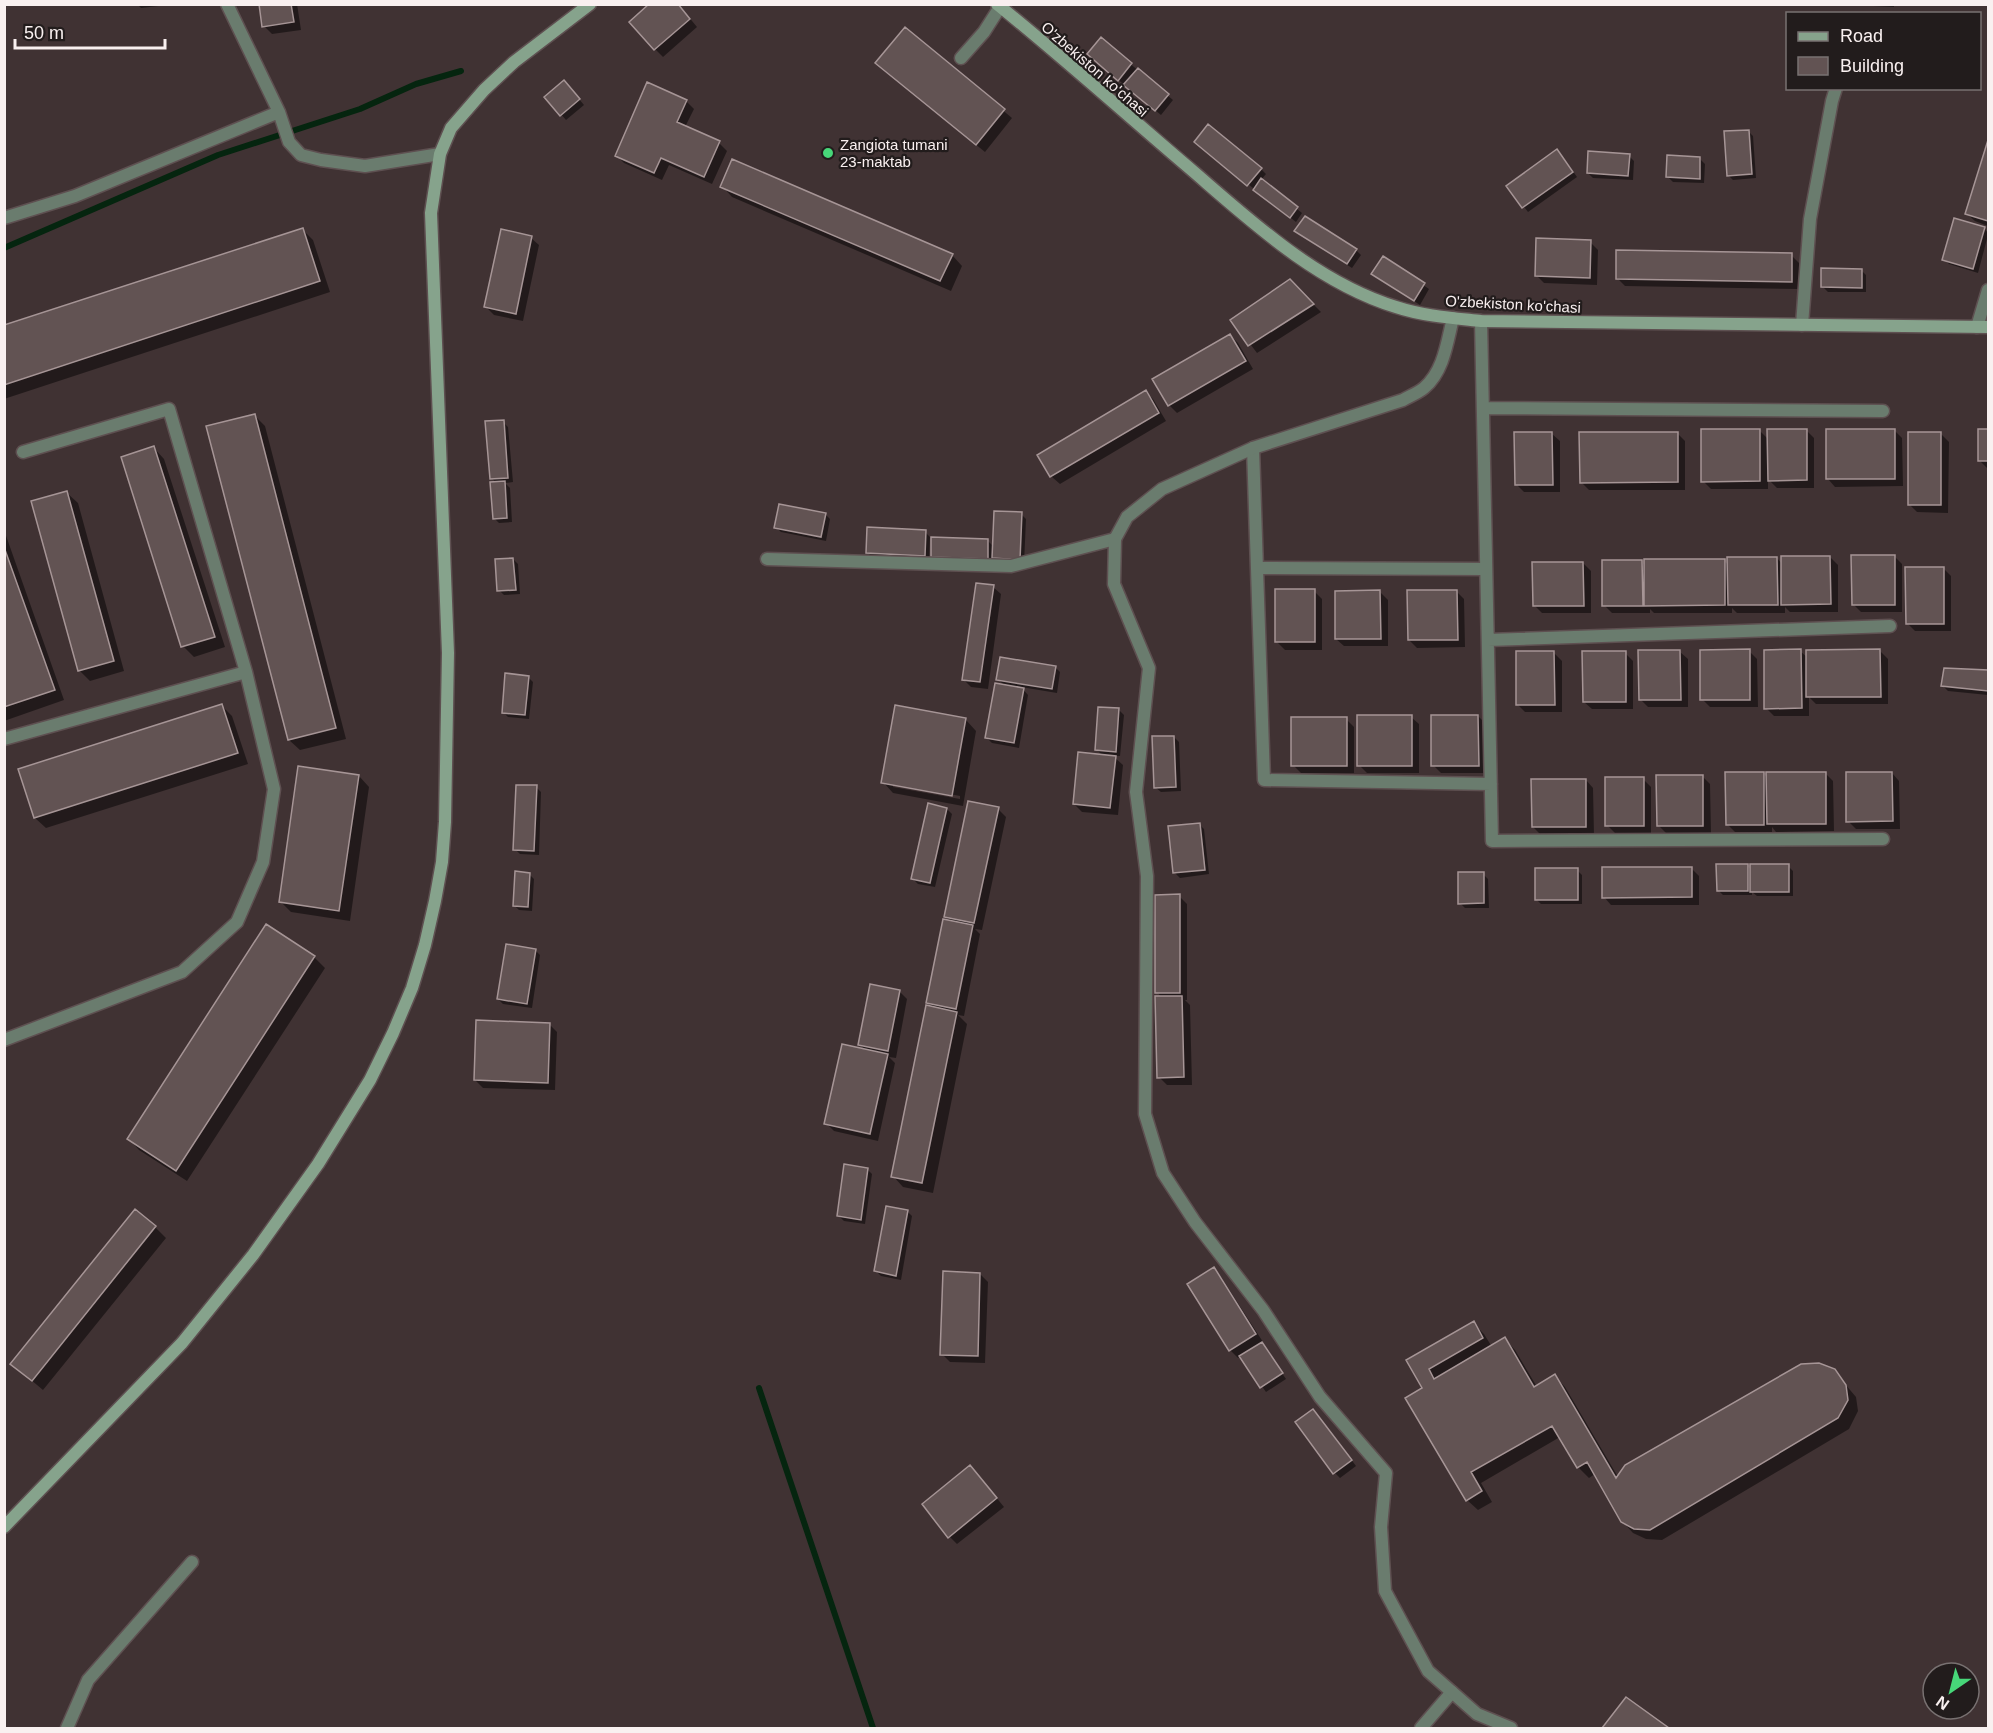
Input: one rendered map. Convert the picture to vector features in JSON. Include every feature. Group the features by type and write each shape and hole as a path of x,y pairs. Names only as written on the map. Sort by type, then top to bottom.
{"main road":[{"path":"4,1527 182,1343 253,1255 318,1164 370,1080 412,988 435,901 442,862 445,822 448,653 432,213 440,154 451,128 484,90 514,62 590,4"},
{"name":"O'zbekiston ko'chasi","path":"999,6 1232,205 1306,263 1341,284 1395,307 1481,321 1983,327"}],"street":[{"path":"227,4 289,142 301,155 365,166 440,154"},
{"path":"961,58 984,32 999,6"},
{"path":"1802,325 1810,219 1835,90"},
{"path":"4,218 75,196 280,118"},
{"path":"1983,327 1989,290"},
{"path":"1452,318 1441,365 1423,389 1403,400 1253,448 1162,489 1127,517 1115,539 1114,584 1149,668 1136,792 1147,876 1145,1114 1163,1173 1195,1222 1263,1310 1320,1396 1386,1473 1381,1527 1385,1591 1428,1671 1477,1714 1511,1728"},
{"path":"1481,321 1492,841 1883,839"},
{"path":"1484,408 1883,411"},
{"path":"4,1040 182,972 237,922 263,862 274,789 246,672 169,409 24,452"},
{"path":"1253,448 1263,780 1491,784"},
{"path":"767,559 1011,566 1115,539"},
{"path":"1257,568 1486,569"},
{"path":"1488,640 1890,626"},
{"path":"4,739 246,672"},
{"path":"68,1728 88,1680 192,1562"},
{"path":"1421,1728 1452,1692"}],"building":[{"path":"259,4 291,4 294,22 262,27"},
{"path":"649,4 678,4 690,19 654,50 629,22"},
{"path":"905,27 1005,109 976,145 875,63"},
{"path":"1101,37 1132,63 1118,81 1087,54"},
{"path":"1138,68 1169,94 1155,111 1123,85"},
{"path":"564,80 580,99 560,116 544,97"},
{"path":"647,82 687,100 677,122 720,141 704,177 661,158 654,173 615,156"},
{"path":"1208,124 1262,168 1247,186 1194,142"},
{"path":"1749,130 1752,174 1727,176 1724,131"},
{"path":"1988,140 1988,221 1965,214"},
{"path":"1557,149 1573,172 1522,208 1506,186"},
{"path":"1588,151 1630,154 1628,176 1587,173"},
{"path":"1667,155 1700,157 1700,179 1666,177"},
{"path":"732,159 953,254 940,281 720,187"},
{"path":"1261,178 1298,207 1290,218 1253,190"},
{"path":"1305,216 1357,249 1347,264 1294,231"},
{"path":"1954,218 1985,227 1973,269 1942,260"},
{"path":"303,228 320,281 4,385 4,325"},
{"path":"501,229 532,236 516,314 484,307"},
{"path":"1536,238 1591,240 1590,278 1535,276"},
{"path":"1616,250 1792,253 1792,282 1616,279"},
{"path":"1383,256 1425,283 1414,301 1371,274"},
{"path":"1821,268 1862,269 1862,288 1821,287"},
{"path":"1290,279 1314,304 1248,346 1230,320"},
{"path":"1230,334 1246,361 1168,406 1152,379"},
{"path":"1146,390 1159,413 1050,477 1037,455"},
{"path":"255,414 336,728 288,740 206,426"},
{"path":"504,420 508,478 490,479 485,421"},
{"path":"1701,429 1760,429 1760,481 1701,482"},
{"path":"1767,429 1807,429 1807,480 1768,481"},
{"path":"1826,429 1895,429 1895,479 1826,479"},
{"path":"1978,429 1988,429 1988,461 1978,461"},
{"path":"1514,432 1552,432 1553,485 1515,485"},
{"path":"1579,432 1678,432 1678,482 1580,483"},
{"path":"1908,432 1941,432 1941,505 1908,505"},
{"path":"154,446 215,637 181,647 121,457"},
{"path":"505,481 507,518 493,519 490,482"},
{"path":"67,491 114,661 78,671 31,501"},
{"path":"779,504 826,513 821,537 774,528"},
{"path":"994,511 1022,512 1020,560 992,558"},
{"path":"867,527 926,530 925,556 866,553"},
{"path":"931,537 988,539 988,559 931,557"},
{"path":"4,547 55,690 4,707"},
{"path":"1851,555 1895,555 1895,605 1852,605"},
{"path":"1781,556 1830,556 1831,604 1781,605"},
{"path":"1727,557 1777,557 1778,605 1728,605"},
{"path":"513,558 516,590 497,591 495,559"},
{"path":"1644,559 1725,559 1725,605 1644,606"},
{"path":"1602,560 1642,560 1643,606 1602,606"},
{"path":"1532,562 1583,562 1584,606 1533,606"},
{"path":"1905,567 1944,567 1944,624 1906,624"},
{"path":"976,583 994,585 980,682 962,680"},
{"path":"1275,589 1315,589 1315,642 1275,642"},
{"path":"1380,590 1381,639 1335,639 1335,591"},
{"path":"1407,590 1457,590 1458,640 1408,640"},
{"path":"1750,649 1750,700 1700,700 1700,650"},
{"path":"1801,649 1802,708 1764,709 1764,650"},
{"path":"1880,649 1881,697 1806,697 1806,650"},
{"path":"1638,650 1680,650 1681,700 1639,700"},
{"path":"1516,651 1554,651 1555,705 1516,705"},
{"path":"1582,651 1626,651 1626,702 1583,702"},
{"path":"1000,657 1056,666 1052,689 996,680"},
{"path":"1944,668 1988,670 1988,691 1941,686"},
{"path":"505,673 529,676 525,715 502,713"},
{"path":"995,683 1024,688 1014,743 985,738"},
{"path":"222,704 238,753 34,818 18,769"},
{"path":"895,705 966,718 952,796 881,783"},
{"path":"1098,707 1119,708 1116,752 1095,750"},
{"path":"1357,715 1412,715 1412,766 1357,766"},
{"path":"1431,715 1478,715 1479,766 1431,766"},
{"path":"1291,717 1347,717 1347,766 1291,766"},
{"path":"1152,736 1174,736 1176,787 1154,788"},
{"path":"1078,752 1116,756 1110,808 1073,804"},
{"path":"298,766 359,775 339,911 279,902"},
{"path":"1725,772 1764,772 1764,825 1726,825"},
{"path":"1766,772 1826,772 1826,824 1767,824"},
{"path":"1846,772 1892,772 1893,821 1846,822"},
{"path":"1656,775 1703,775 1703,826 1657,826"},
{"path":"1605,777 1644,777 1644,826 1605,826"},
{"path":"1531,779 1586,779 1586,827 1532,827"},
{"path":"516,785 537,785 534,851 513,850"},
{"path":"968,801 999,807 974,923 944,917"},
{"path":"928,803 947,808 930,883 911,879"},
{"path":"1200,823 1205,870 1173,873 1168,826"},
{"path":"1716,864 1748,864 1748,891 1717,891"},
{"path":"1750,864 1789,864 1789,892 1750,892"},
{"path":"1602,867 1692,867 1692,897 1602,898"},
{"path":"1535,868 1578,868 1578,900 1535,900"},
{"path":"515,871 530,873 528,907 513,906"},
{"path":"1458,872 1484,872 1484,903 1458,904"},
{"path":"1180,894 1180,993 1155,993 1155,895"},
{"path":"943,919 973,925 956,1009 926,1003"},
{"path":"266,924 315,956 176,1171 127,1139"},
{"path":"506,944 536,949 527,1004 497,999"},
{"path":"870,984 900,990 888,1051 858,1045"},
{"path":"1155,996 1182,996 1184,1077 1157,1078"},
{"path":"926,1005 957,1012 922,1183 891,1177"},
{"path":"476,1020 550,1023 548,1083 474,1080"},
{"path":"842,1044 888,1054 870,1134 824,1124"},
{"path":"844,1164 868,1168 861,1220 837,1216"},
{"path":"886,1206 908,1210 896,1276 874,1271"},
{"path":"135,1209 156,1226 32,1381 10,1364"},
{"path":"1214,1267 1256,1334 1229,1351 1187,1284"},
{"path":"943,1271 980,1273 978,1356 940,1355"},
{"path":"1474,1321 1483,1338 1429,1369 1434,1379 1505,1337 1534,1387 1555,1374 1616,1478 1625,1465 1801,1364 1819,1363 1835,1369 1846,1385 1848,1400 1838,1418 1650,1530 1634,1529 1621,1522 1587,1462 1577,1468 1552,1426 1471,1472 1482,1491 1466,1501 1405,1398 1422,1388 1406,1360"},
{"path":"1262,1342 1283,1373 1260,1388 1239,1356"},
{"path":"1313,1409 1352,1460 1333,1474 1295,1422"},
{"path":"970,1465 997,1498 948,1538 922,1504"},
{"path":"1626,1697 1669,1728 1602,1728"}],"waterway":[{"path":"4,248 218,155 360,109 416,84 461,71"},
{"path":"759,1388 873,1728"}],"place":[{"name":"Zangiota tumani 23-maktab","path":"828,153"}]}
